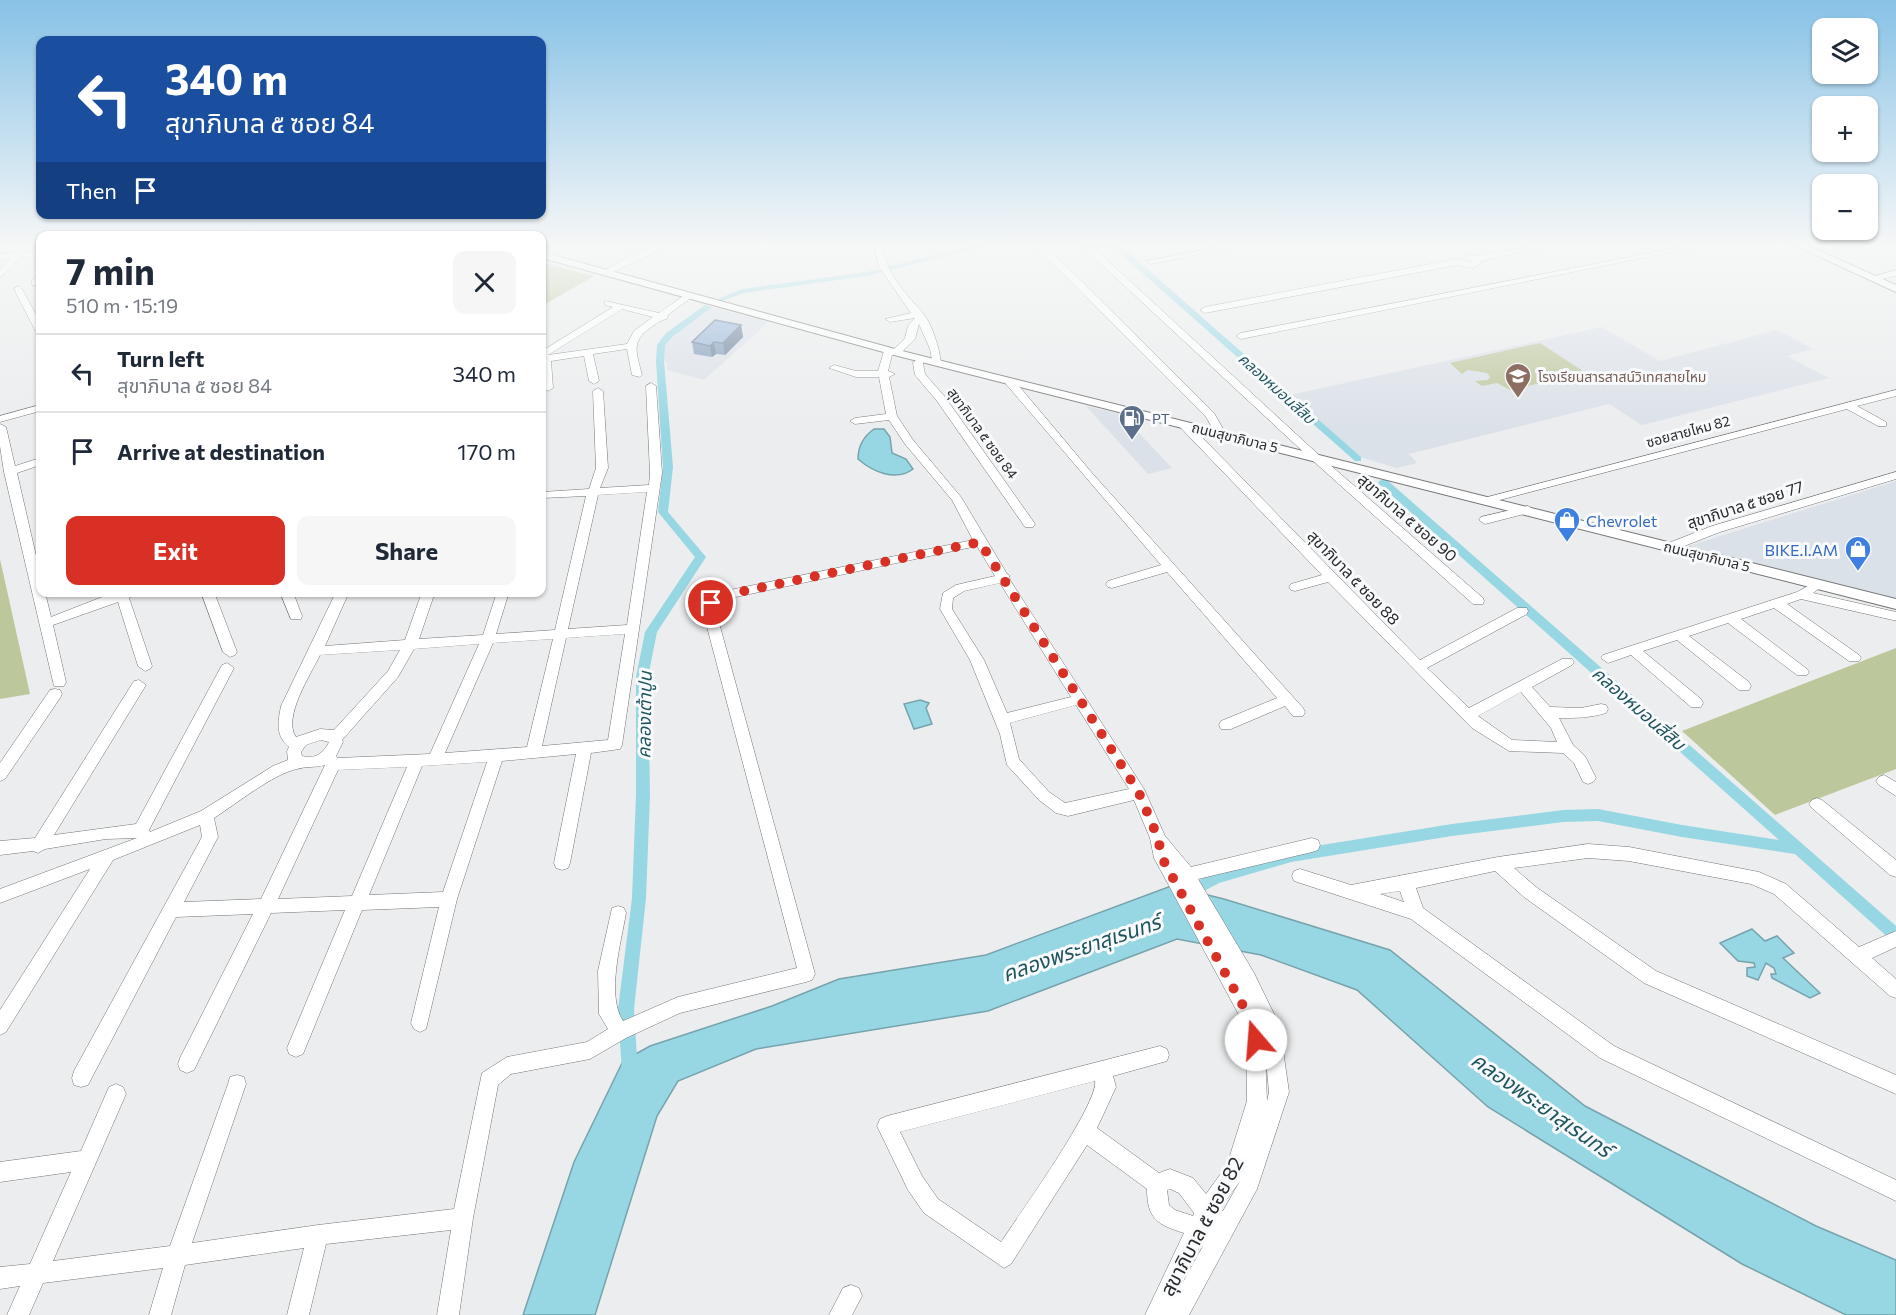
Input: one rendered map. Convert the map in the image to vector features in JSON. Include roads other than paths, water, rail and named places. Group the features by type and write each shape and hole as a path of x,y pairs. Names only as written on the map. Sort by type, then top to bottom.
{"main road":[{"name":"ถนนสุขาภิบาล 5","path":"725,306 1010,382 1819,584 1894,610"}],"street":[{"path":"27,306 36,323"},
{"path":"546,355 620,306"},
{"path":"622,306 660,318"},
{"path":"606,349 637,333 677,306"},
{"path":"912,306 936,348 936,363"},
{"path":"1100,306 1214,420 1221,434"},
{"name":"สุขาภิบาล ๕ ซอย 90","path":"1152,306 1316,458 1478,601"},
{"path":"1205,310 1224,306"},
{"path":"1241,336 1391,306"},
{"path":"890,320 919,316"},
{"path":"896,353 910,339 913,326 919,316"},
{"path":"637,333 631,346 637,375"},
{"path":"910,339 932,342"},
{"path":"546,357 631,346"},
{"path":"533,753 593,492 602,468 596,386 588,352"},
{"name":"สุขาภิบาล ๕ ซอย 82","path":"896,353 884,364 892,416 909,442 957,499 980,542 1005,578 1139,793 1158,838 1162,858 1183,878 1239,980 1265,1014 1279,1092 1250,1182 1177,1315"},
{"name":"สุขาภิบาล ๕ ซอย 84","path":"921,359 918,363 920,375 947,408 1029,524"},
{"path":"834,368 856,374 887,377"},
{"path":"546,376 548,388"},
{"path":"1010,382 1169,567 1298,712"},
{"path":"341,597 288,706 285,725 287,737 298,754 316,762 417,760 496,756 615,745 654,488 656,461 651,386"},
{"name":"ซอยสายไหม 82","path":"1488,500 1896,393"},
{"path":"1847,405 1881,424"},
{"path":"1201,407 1203,429"},
{"path":"0,419 36,409"},
{"path":"855,421 892,416"},
{"name":"สุขาภิบาล ๕ ซอย 88","path":"1184,424 1418,668 1489,734 1509,745 1568,748"},
{"path":"1,427 36,581"},
{"path":"10,472 36,462"},
{"name":"สุขาภิบาล ๕ ซอย 77","path":"1670,547 1716,529 1896,475"},
{"path":"546,495 654,488"},
{"path":"1485,520 1528,510"},
{"path":"448,1315 463,1218 489,1080 507,1066 590,1050 628,1028 678,1005 792,980 806,974 806,965 708,608 711,603 717,598 730,594 980,542"},
{"path":"1112,584 1169,567"},
{"path":"1296,587 1330,577"},
{"path":"1005,578 960,588 947,596 946,602 951,618 976,660 1002,720 1012,761 1044,796 1061,809 1076,809 1139,793"},
{"path":"1608,658 1801,595 1819,584"},
{"path":"1801,595 1894,610"},
{"path":"0,775 57,688 40,597"},
{"path":"46,623 118,597"},
{"path":"127,597 145,666"},
{"path":"144,836 229,660 209,597"},
{"path":"288,597 296,616"},
{"path":"335,738 393,675 410,645 427,597"},
{"path":"435,759 488,639 501,597"},
{"path":"1776,603 1854,658"},
{"path":"1418,668 1522,611"},
{"path":"1730,618 1802,672"},
{"path":"316,651 631,629"},
{"path":"1679,635 1744,686"},
{"path":"1633,650 1696,703"},
{"path":"1467,715 1567,662"},
{"path":"1523,685 1549,712 1568,748 1580,760 1587,778"},
{"path":"38,846 139,686"},
{"path":"1002,720 1081,699"},
{"path":"1226,725 1286,700"},
{"path":"1549,712 1581,713 1601,709"},
{"path":"0,896 107,856 144,836 206,815 278,770 298,754 314,735 327,734 335,738"},
{"path":"187,1064 266,906 331,760 336,746 335,738"},
{"path":"562,863 584,749"},
{"path":"420,1023 449,899 496,756"},
{"path":"296,1048 359,903 417,760"},
{"path":"1817,804 1896,870"},
{"path":"81,1078 210,837 206,815"},
{"path":"0,848 38,846 110,832 144,836"},
{"path":"1183,878 1312,845"},
{"path":"1352,891 1406,883 1498,864 1588,851 1629,854 1753,877 1780,889 1896,990"},
{"path":"0,1026 107,856"},
{"path":"1498,864 1530,892 1650,977 1896,1085"},
{"path":"1300,876 1416,913 1607,1052 1896,1191"},
{"path":"1406,883 1416,913"},
{"path":"172,910 449,899"},
{"path":"618,913 607,971 608,1014 628,1028"},
{"path":"1858,956 1896,939"},
{"name":"สุขาภิบาล ๕ ซอย 82","path":"1156,1315 1202,1220 1235,1170 1257,1101 1256,1040 1239,980"},
{"path":"1102,1070 1106,1087 1085,1131 1004,1257 931,1206 915,1183 887,1126 1102,1070 1160,1055"},
{"path":"160,1315 177,1256 237,1084"},
{"path":"18,1315 116,1094"},
{"path":"1085,1131 1157,1184"},
{"path":"0,1172 88,1160"},
{"path":"1157,1184 1170,1179 1186,1185 1202,1220 1222,1234"},
{"path":"1157,1184 1156,1200 1162,1214 1174,1222 1202,1220"},
{"path":"0,1278 463,1218"},
{"path":"298,1315 318,1235"},
{"path":"840,1315 851,1296"}],"water":[{"path":"874,429 884,429 890,437 892,453 906,459 913,469 899,475 885,474 858,459 862,442"},
{"path":"920,700 929,703 926,708 932,724 914,729 904,704"},
{"name":"คลองพระยาสุเรนทร์","path":"1171,886 1224,899 1390,950 1585,1106 1816,1226 1896,1260 1896,1315 1846,1315 1742,1264 1488,1107 1357,990 1261,955 1177,939 988,1011 756,1049 678,1081 657,1116 595,1315 523,1315 574,1162 623,1061 650,1046 772,1006 839,979 986,955"},
{"path":"1752,929 1765,941 1777,936 1794,953 1783,958 1820,993 1810,998 1772,978 1771,974 1776,974 1774,968 1766,963 1758,980 1747,976 1747,968 1755,967 1754,963 1738,961 1720,943"}],"waterway":[{"name":"คลองหมอนสี่สิบ","path":"1185,306 1358,459"},
{"name":"คลองเต้าปูน","path":"630,1073 626,1009 639,898 643,795 642,677 651,632 701,557 663,512 668,467 660,361 661,345 669,335 708,307"},
{"name":"คลองหมอนสี่สิบ","path":"1383,482 1896,935"},
{"path":"1189,893 1215,878 1291,856 1452,830 1563,816 1598,815 1798,849"}],"place":[{"name":"โรงเรียนสารสาสน์วิเทศสายไหม","path":"1518,399"},
{"name":"PT","path":"1132,441"},
{"name":"Chevrolet","path":"1567,543"},
{"name":"BIKE.I.AM","path":"1858,572"}]}
